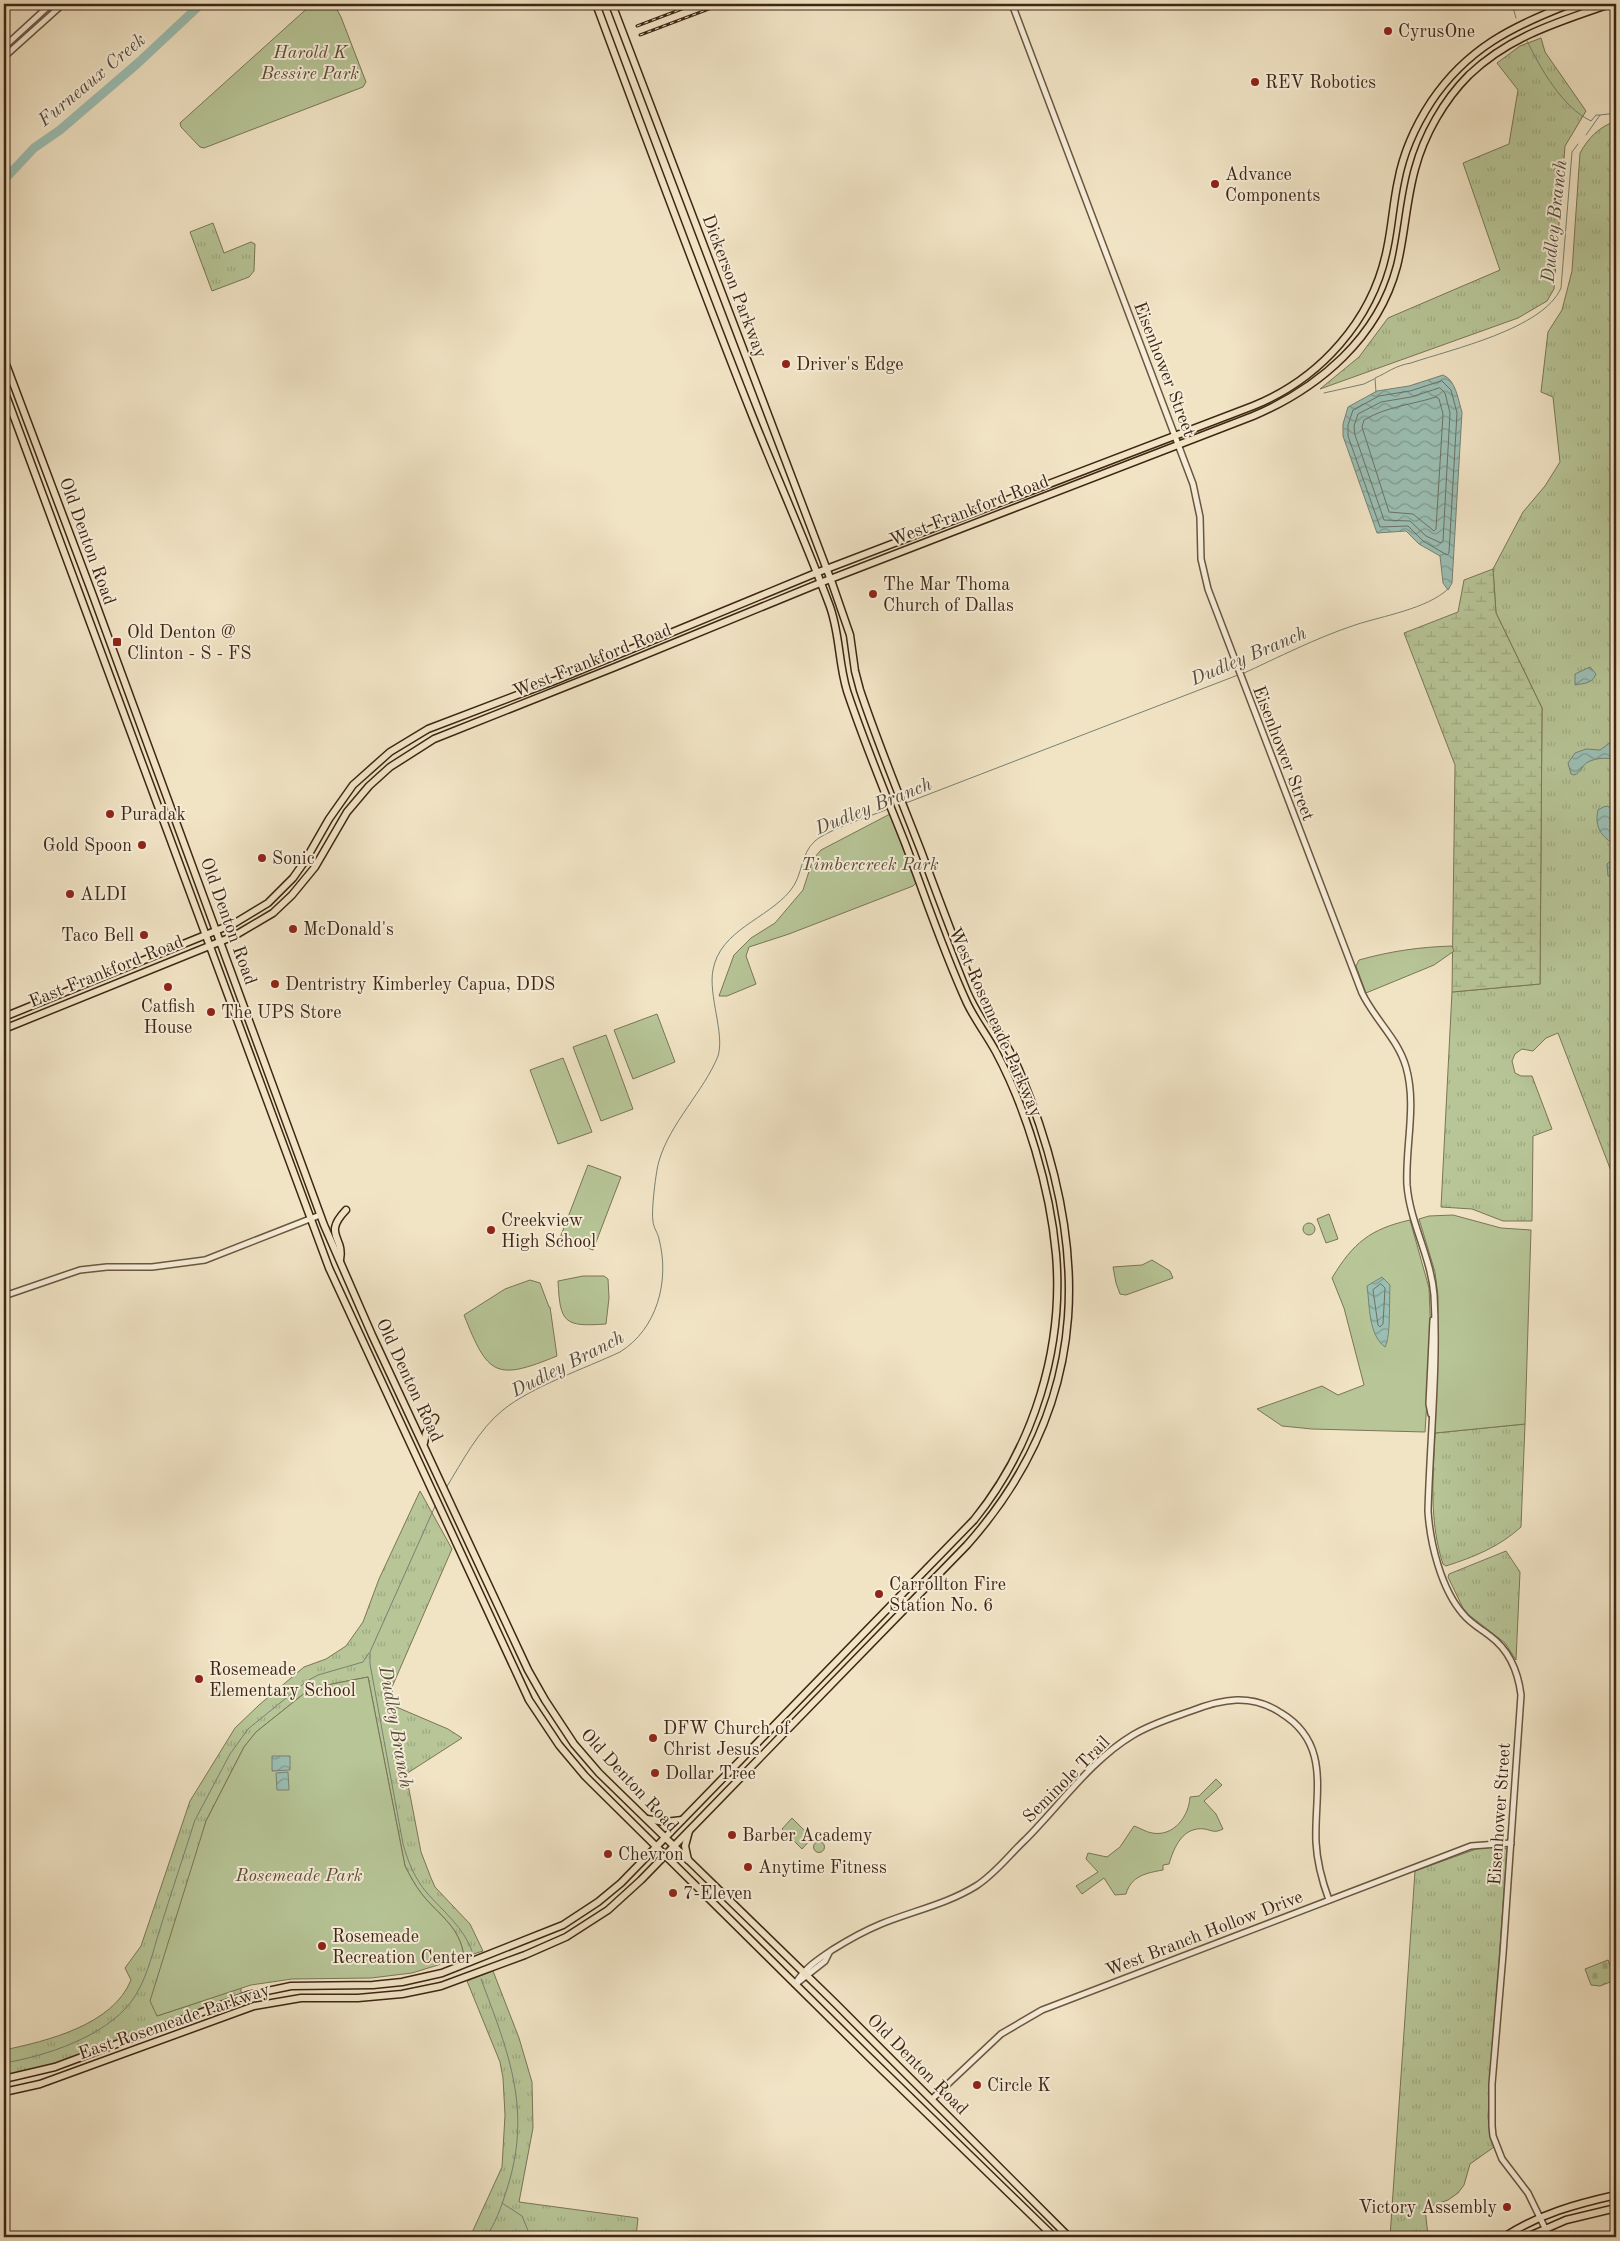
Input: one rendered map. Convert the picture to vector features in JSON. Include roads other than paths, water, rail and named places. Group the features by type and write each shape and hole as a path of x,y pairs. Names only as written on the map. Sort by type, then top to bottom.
{"main road":[{"name":"Dickerson Parkway","path":"596,4 751,413 816,572"},
{"name":"Dickerson Parkway","path":"612,4 831,579"},
{"name":"West Frankford Road","path":"216,931 256,911 283,888 305,861 346,793 375,764 407,740 441,723 554,681 816,572 1254,406 1287,390 1313,372 1339,346 1361,314 1377,282 1388,248 1398,181 1403,161 1417,127 1431,102 1453,74 1490,40 1522,23 1570,4"},
{"name":"West Frankford Road","path":"220,942 255,924 273,912 292,895 315,867 347,812 369,786 390,767 424,744 445,733 615,668 820,583 1179,445 1272,408 1300,393 1333,368 1351,350 1380,309 1394,276 1402,246 1414,169 1424,142 1450,99 1468,76 1511,42 1526,34 1610,4"},
{"name":"Old Denton Road","path":"4,360 256,1037 320,1215 372,1334 536,1687 581,1753 673,1846 932,2099 1069,2237"},
{"name":"Old Denton Road","path":"4,390 328,1268 529,1700 572,1761 664,1855 1054,2237"},
{"name":"West Rosemeade Parkway","path":"656,1846 909,1588 988,1503 1020,1447 1035,1413 1045,1380 1053,1341 1057,1298 1056,1256 1052,1221 1027,1125 995,1050 965,999 897,824 846,688 838,633 816,572"},
{"name":"West Rosemeade Parkway","path":"673,1846 918,1597 994,1514 1013,1485 1037,1440 1053,1394 1065,1344 1070,1281 1068,1246 1045,1141 1018,1067 975,992 908,819 860,690 855,671 850,634 831,579"},
{"path":"159,813 171,809"},
{"name":"East Frankford Road","path":"4,1017 216,931"},
{"name":"East Frankford Road","path":"4,1029 220,942"},
{"path":"136,964 139,974"},
{"path":"244,1041 256,1037"},
{"path":"340,1261 341,1255 334,1226 346,1210"},
{"path":"424,1444 426,1432 435,1418"},
{"path":"475,1583 485,1578"},
{"path":"909,1588 918,1597"},
{"path":"780,1719 790,1727"},
{"path":"572,1761 581,1753"},
{"path":"728,1773 737,1782"},
{"path":"646,1818 665,1822 682,1820"},
{"path":"689,1830 685,1846 689,1861"},
{"name":"East Rosemeade Parkway","path":"4,2080 54,2066 248,1995 267,1990 291,1986 373,1985 414,1980 442,1973 563,1926 598,1902 621,1883 656,1846"},
{"name":"East Rosemeade Parkway","path":"4,2092 40,2084 254,2006 286,2000 358,1998 412,1993 441,1986 525,1955 566,1937 608,1910 673,1846"},
{"path":"521,1943 525,1955"},
{"path":"1504,2237 1540,2217 1582,2202 1614,2195"},
{"path":"1527,2237 1545,2228 1586,2214 1616,2208"}],"street":[{"path":"4,46 51,4"},
{"path":"4,57 63,4"},
{"name":"Eisenhower Street","path":"1012,4 1179,445 1198,503 1204,574 1233,659 1362,993 1373,1014 1400,1050 1406,1068 1409,1098 1408,1187 1418,1234 1432,1278 1434,1315 1428,1404 1432,1417 1428,1510 1431,1536 1436,1559 1457,1606 1467,1619 1503,1648 1513,1664 1519,1679 1521,1703 1492,2084 1493,2136 1502,2159 1523,2186 1545,2228"},
{"path":"26,26 32,32"},
{"path":"4,1296 80,1270 108,1267 152,1267 205,1260 320,1215"},
{"name":"Seminole Trail","path":"795,1984 805,1974 825,1961 829,1952 850,1938 882,1923 969,1890 987,1878 1109,1753 1149,1726 1213,1702 1236,1699 1250,1700 1267,1705 1290,1719 1302,1733 1314,1753 1318,1778 1316,1836 1318,1863 1329,1900"},
{"name":"West Branch Hollow Drive","path":"932,2099 1001,2034 1042,2010 1471,1846 1511,1843"}],"water":[{"path":"1443,375 1454,386 1462,412 1452,583 1448,590 1443,583 1440,556 1419,544 1406,531 1377,533 1343,436 1343,424 1348,407 1377,391 1409,386"},
{"path":"1590,667 1596,674 1592,680 1575,685 1575,674"},
{"path":"1611,742 1616,743 1616,760 1606,758 1594,760 1586,763 1576,774 1571,774 1568,763 1575,753 1586,749 1600,750"},
{"path":"1608,806 1616,814 1616,845 1603,835 1598,827 1598,810"},
{"path":"1616,856 1616,877 1608,876 1607,864"},
{"path":"1382,1277 1390,1285 1389,1327 1385,1347 1375,1335 1367,1286"},
{"path":"272,1756 290,1756 290,1770 272,1771"},
{"path":"288,1772 289,1790 277,1790 276,1773"}],"waterway":[{"name":"Furneaux Creek","path":"4,180 34,148 60,130 138,63 201,4"},
{"path":"1512,4 1516,18"},
{"path":"1527,41 1553,86 1571,107 1591,121 1596,115 1600,115"},
{"name":"Dudley Branch","path":"1586,135 1600,115 1616,113"},
{"name":"Dudley Branch","path":"1376,392 1375,378 1392,369 1495,336 1536,315 1551,302 1561,288 1572,152 1578,144"},
{"path":"1324,393 1364,384 1374,379"},
{"name":"Dudley Branch","path":"1242,674 1340,630 1416,607 1439,596 1448,589"},
{"name":"Dudley Branch","path":"906,803 1238,675"},
{"name":"Dudley Branch","path":"446,1488 479,1436 503,1410 528,1393 620,1352 643,1331 658,1303 663,1271 662,1255 653,1223 654,1191 659,1161 671,1133 712,1069 720,1047 712,980 717,956 734,935 769,910 790,891 797,879 807,852 815,841 839,828 888,809"},
{"name":"Dudley Branch","path":"436,1504 370,1652 370,1664 407,1857 415,1876 423,1888 458,1927 472,1951"},
{"path":"4,2063 56,2050 90,2035 120,2014 131,2002 141,1986 148,1968 195,1820 230,1754 248,1729 307,1681 318,1675 363,1662 369,1653"},
{"name":"Dudley Branch","path":"481,1979 508,2058 514,2083 517,2109 514,2163 500,2210 486,2237"},
{"path":"502,2203 522,2216 529,2233 544,2237"}],"railway":[{"path":"637,26 695,4"},
{"path":"640,35 722,4"}],"place":[{"name":"CyrusOne","path":"1388,31"},
{"name":"REV Robotics","path":"1255,82"},
{"name":"Advance Components","path":"1215,184"},
{"name":"Driver's Edge","path":"786,364"},
{"name":"The Mar Thoma Church of Dallas","path":"873,594"},
{"name":"Old Denton @ Clinton - S - FS","path":"117,642"},
{"name":"Puradak","path":"110,814"},
{"name":"Gold Spoon","path":"142,845"},
{"name":"Sonic","path":"262,858"},
{"name":"ALDI","path":"70,894"},
{"name":"McDonald's","path":"293,929"},
{"name":"Taco Bell","path":"144,935"},
{"name":"Dentristry Kimberley Capua, DDS","path":"275,984"},
{"name":"Catfish House","path":"168,987"},
{"name":"The UPS Store","path":"211,1012"},
{"name":"Creekview High School","path":"491,1230"},
{"name":"Carrollton Fire Station No. 6","path":"879,1594"},
{"name":"Rosemeade Elementary School","path":"199,1679"},
{"name":"DFW Church of Christ Jesus","path":"653,1738"},
{"name":"Dollar Tree","path":"655,1773"},
{"name":"Barber Academy","path":"732,1835"},
{"name":"Chevron","path":"608,1854"},
{"name":"Anytime Fitness","path":"748,1867"},
{"name":"7-Eleven","path":"673,1893"},
{"name":"Rosemeade Recreation Center","path":"322,1946"},
{"name":"Circle K","path":"977,2085"},
{"name":"Victory Assembly","path":"1507,2207"}],"park label":[{"name":"Harold K Bessire Park","path":"310,62"},
{"name":"Timbercreek Park","path":"870,864"},
{"name":"Rosemeade Park","path":"299,1875"}]}
